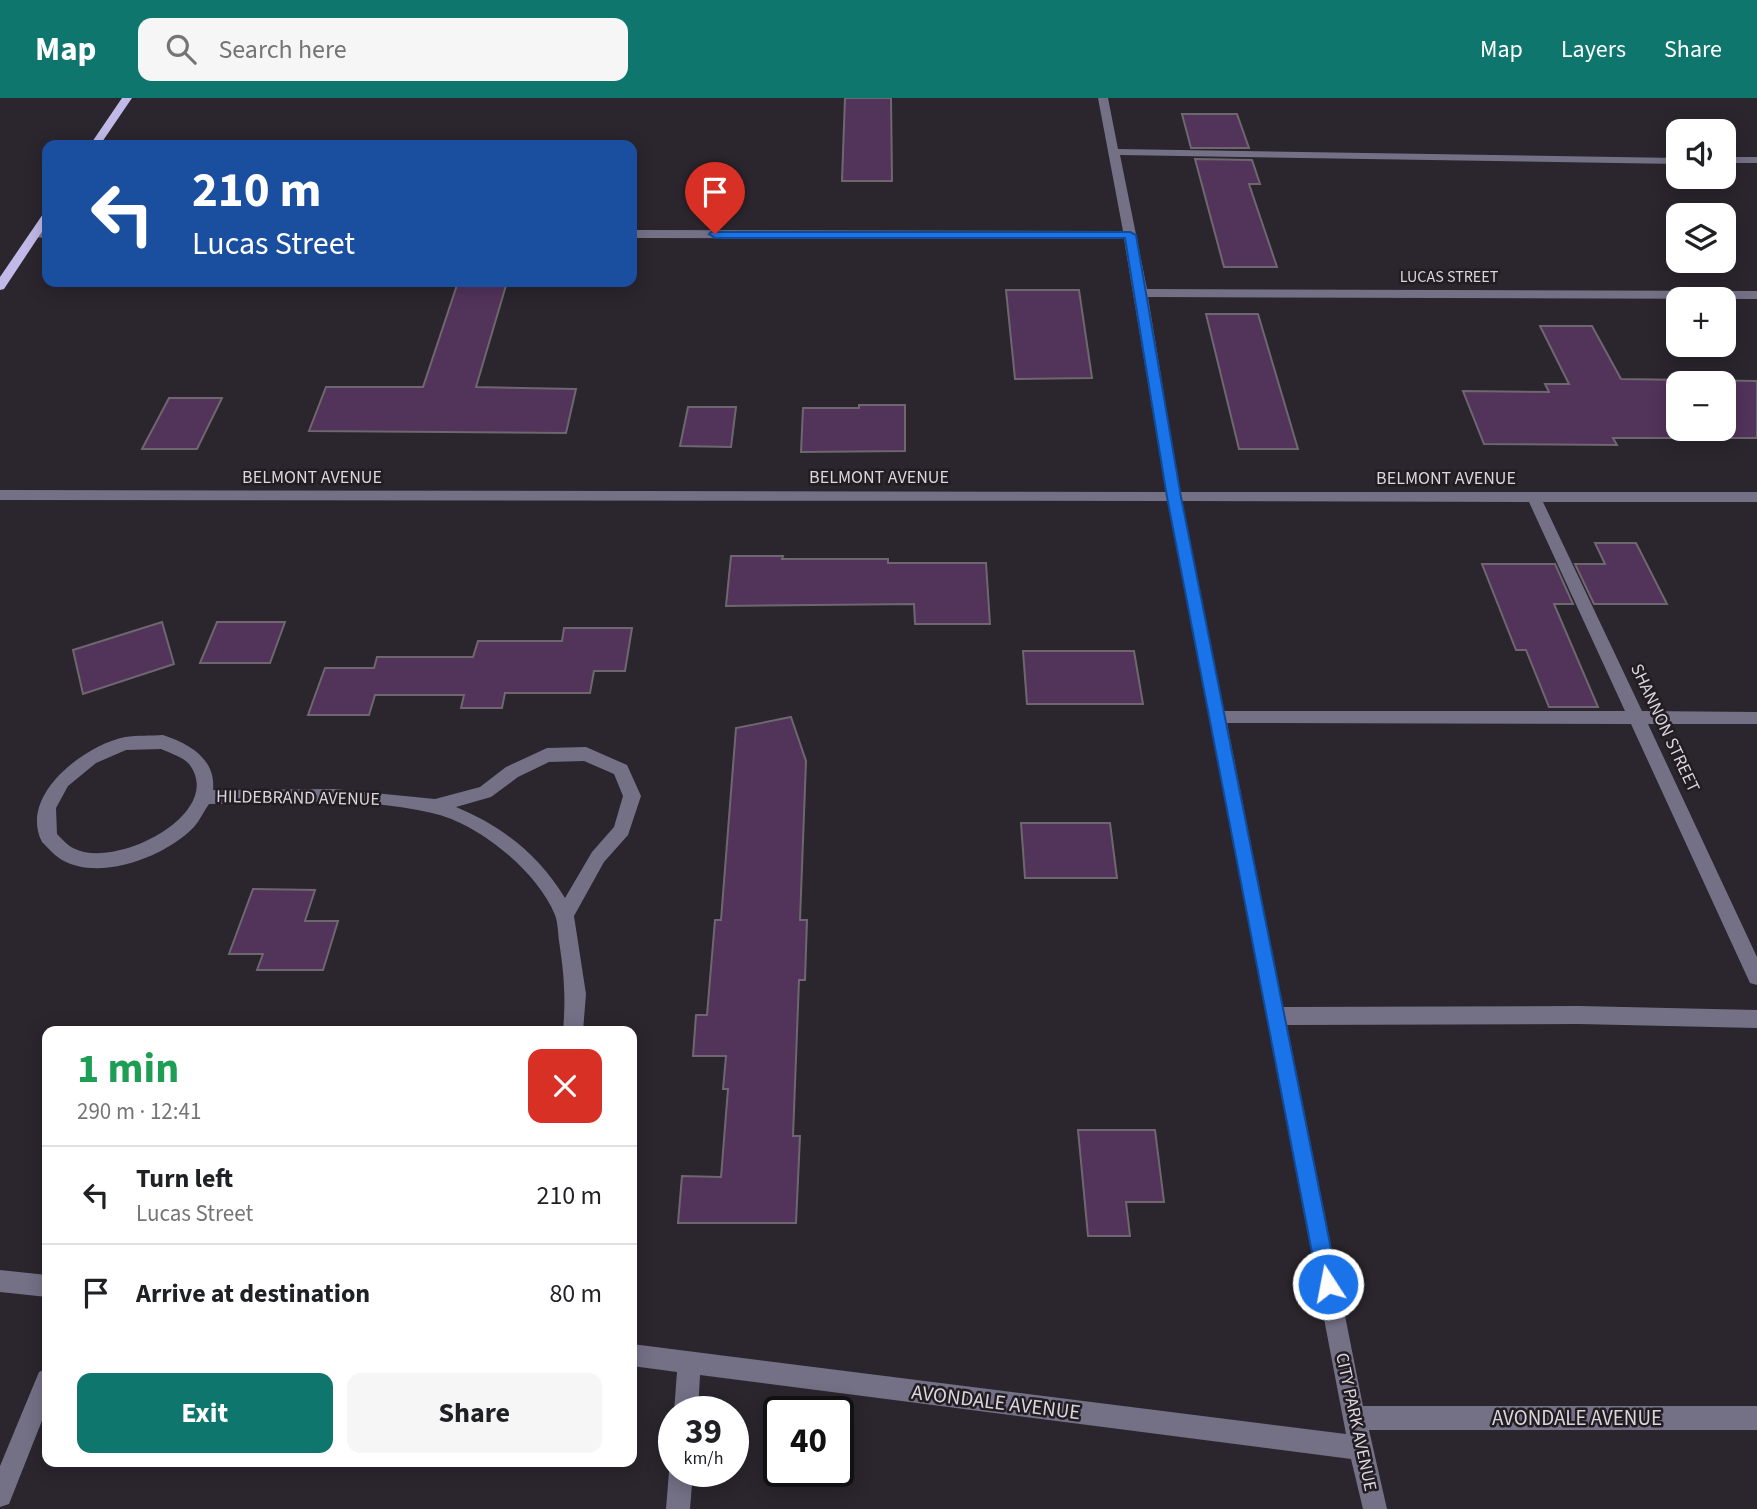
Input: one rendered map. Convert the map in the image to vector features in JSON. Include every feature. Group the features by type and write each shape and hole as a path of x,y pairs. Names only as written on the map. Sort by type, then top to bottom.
{"main road":[{"path":"98,140 127,98"},
{"path":"0,286 41,234"}],"street":[{"name":"CITY PARK AVENUE","path":"1103,98 1141,293 1174,497 1354,1418 1375,1509"},
{"path":"1114,152 1666,161"},
{"path":"1736,160 1757,160"},
{"path":"637,234 1130,235"},
{"name":"LUCAS STREET","path":"1141,293 1757,295"},
{"name":"BELMONT AVENUE","path":"0,495 1757,497"},
{"name":"SHANNON STREET","path":"1534,497 1757,977"},
{"path":"1217,717 1757,718"},
{"name":"HILDEBRAND AVENUE","path":"163,742 184,748 196,757 205,773 203,797 195,814 170,839 143,853 104,862 70,856 48,837 47,808 62,781 90,758 125,744 163,742"},
{"name":"HILDEBRAND AVENUE","path":"435,806 485,792 512,772 547,755 586,754 621,769 632,796 622,830 598,857 565,915"},
{"name":"HILDEBRAND AVENUE","path":"203,797 334,796 435,806 479,824 516,852 545,881 565,915 576,995 573,1026"},
{"path":"1275,1016 1580,1015 1757,1019"},
{"path":"0,1281 42,1285"},
{"name":"AVONDALE AVENUE","path":"637,1356 1361,1448"},
{"path":"687,1396 690,1363"},
{"path":"0,1495 42,1392"},
{"name":"AVONDALE AVENUE","path":"1354,1418 1757,1418"},
{"path":"678,1509 680,1487"}],"building":[{"path":"845,98 891,98 892,181 842,181"},
{"path":"1182,114 1237,114 1249,148 1191,148"},
{"path":"1195,159 1252,160 1260,184 1249,184 1277,267 1224,267"},
{"path":"456,287 506,287 476,387 576,389 566,433 309,431 326,387 423,387"},
{"path":"1006,290 1079,290 1092,378 1015,379"},
{"path":"1206,314 1258,314 1298,449 1239,449"},
{"path":"1540,326 1592,326 1621,379 1666,380 1666,438 1613,438 1617,445 1484,444 1463,391 1549,392 1545,384 1569,384"},
{"path":"1736,381 1757,381 1757,438 1736,438"},
{"path":"169,398 222,398 197,449 142,449"},
{"path":"859,405 905,405 905,451 801,452 803,408 859,408"},
{"path":"688,407 736,407 731,447 680,446"},
{"path":"1595,543 1636,543 1667,604 1594,604 1575,564 1605,564"},
{"path":"731,556 888,559 888,563 986,563 990,624 915,624 914,604 726,606"},
{"path":"1482,564 1555,564 1573,604 1554,604 1598,707 1549,707 1526,650 1516,650"},
{"path":"162,622 174,664 83,694 73,650"},
{"path":"217,622 285,622 270,663 200,663"},
{"path":"564,628 632,628 625,671 594,671 590,693 505,693 502,708 461,708 464,695 375,695 369,715 308,715 325,668 374,668 377,657 473,657 478,641 562,641"},
{"path":"1023,651 1134,651 1143,704 1027,704"},
{"path":"791,717 806,761 800,920 807,920 805,980 799,980 793,1136 800,1136 796,1223 678,1223 682,1176 721,1177 728,1089 723,1089 726,1056 693,1056 696,1015 707,1015 715,920 721,920 736,728"},
{"path":"1021,823 1110,823 1117,878 1025,878"},
{"path":"253,889 315,890 305,921 338,921 323,970 257,970 263,954 229,954"},
{"path":"1078,1130 1155,1130 1164,1202 1126,1202 1130,1236 1088,1236"}],"route":[{"path":"715,234 1130,235 1174,497 1328,1284"}]}
